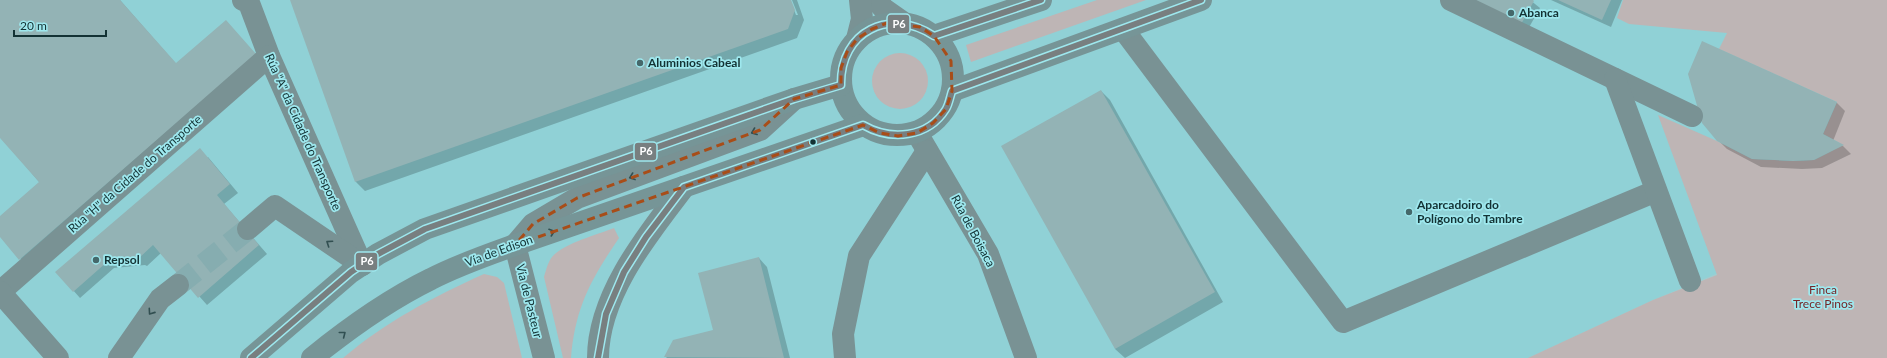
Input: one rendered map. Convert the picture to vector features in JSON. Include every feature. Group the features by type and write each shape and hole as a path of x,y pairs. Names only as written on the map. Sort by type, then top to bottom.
{"main road":[{"path":"934,36 1041,0"},
{"path":"952,92 1201,0"},
{"path":"887,23 904,23 920,27 934,36 944,47 951,61 954,76 952,92 946,109 933,123 922,142 880,133 863,125 852,114 844,100 841,85 841,68 847,52 857,38 872,29 887,23"},
{"path":"251,358 362,265 378,254 425,230 458,217 794,99 841,85"},
{"name":"Vía de Edison","path":"312,358 362,319 396,297 432,278 515,245 863,125"}],"street":[{"name":"Rúa \"A\" da Cidade do Transporte","path":"243,0 249,3 269,56 362,265"},
{"path":"857,38 862,19 860,0"},
{"path":"876,0 884,9 904,23"},
{"path":"1451,0 1692,116"},
{"path":"1123,29 1343,322 1656,191"},
{"name":"Rúa \"H\" da Cidade do Transporte","path":"0,292 269,56"},
{"path":"1615,79 1690,281"},
{"path":"515,245 533,224 578,198 760,130 794,99"},
{"path":"845,358 843,334 859,256 922,142"},
{"name":"Rúa de Boisaca","path":"922,142 988,254 1026,358"},
{"path":"598,358 606,314 624,272 646,237 684,187"},
{"path":"248,228 275,206 362,265"},
{"name":"Vía de Pasteur","path":"515,245 544,358"},
{"path":"119,358 160,299 178,285"},
{"path":"0,292 58,358"}],"highlighted area":[{"path":"887,23 920,27 934,36 951,61 952,91 946,109 933,123 917,133 898,136 880,133 863,125 515,245 533,224 577,198 760,130 794,99 841,85 841,68 847,52 857,39 872,29"}],"shaded area":[{"path":"0,0 1872,0 1887,203 1653,300 1528,358 0,358"}],"green space":[{"path":"1097,0 1146,0 971,62 966,45"},
{"name":"Finca Trece Pinos","path":"1623,0 1887,0 1887,358 1528,358 1653,300 1717,275 1658,115 1717,141 1752,159 1793,161 1814,160 1843,145 1823,134 1837,102 1719,49 1727,33 1629,24 1617,18"},
{"path":"900,53 911,55 920,61 926,70 928,81 926,92 920,101 911,107 900,109 889,107 880,101 874,92 872,81 874,70 880,61 889,55"},
{"path":"614,228 619,238 600,267 586,295 576,324 571,358 563,358 544,277 548,264 557,252 564,248"},
{"path":"484,274 497,277 504,283 522,358 343,358 376,333 410,311"}],"building":[{"path":"0,0 120,0 176,63 226,20 256,54 19,260 0,237 0,216 39,182 0,138"},
{"path":"290,0 791,0 795,10 788,29 355,182"},
{"name":"Abanca","path":"1467,0 1533,0 1534,1 1520,26"},
{"path":"1558,0 1611,0 1602,20"},
{"path":"1702,41 1837,102 1823,134 1844,145 1814,160 1793,161 1752,159 1717,141 1702,123 1688,74"},
{"path":"1101,90 1215,292 1115,349 1001,146"},
{"path":"200,148 230,184 217,195 259,245 198,298 153,245 138,259 107,262 73,292 55,272"},
{"path":"759,257 784,358 664,357 673,340 713,330 698,273"}],"tunnel":[{"path":"178,285 248,229"}],"transit line":[{"name":"P6","path":"251,358 351,272 378,254 425,229 794,99 841,85 843,66 849,50 858,38 871,29 885,25 901,24 917,28 934,36 1041,0"},
{"name":"P6","path":"598,358 606,314 624,272 646,237 684,187 863,125 874,130 897,135 919,131 938,119 946,109 952,91 1201,0"}],"place":[{"name":"Abanca","path":"1511,13"},
{"name":"Aluminios Cabeal","path":"640,63"},
{"name":"Aparcadoiro do Polígono do Tambre","path":"1409,212"},
{"name":"Repsol","path":"96,260"}]}
